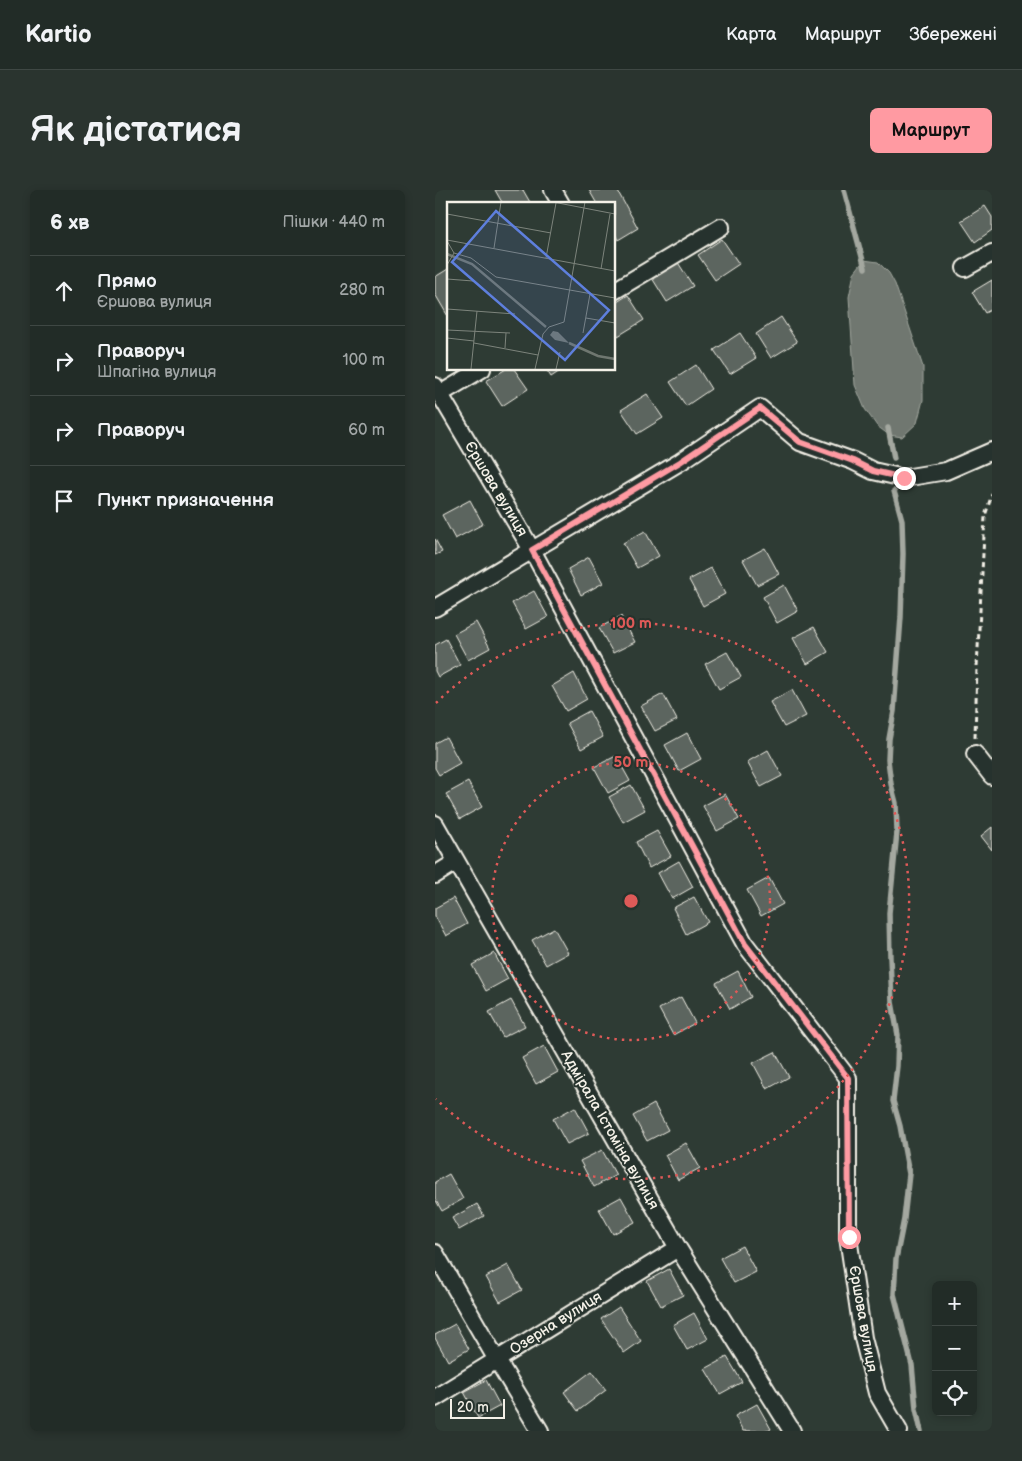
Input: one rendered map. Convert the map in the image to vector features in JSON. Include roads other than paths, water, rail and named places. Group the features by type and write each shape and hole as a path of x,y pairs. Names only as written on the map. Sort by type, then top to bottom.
{"street":[{"path":"553,190 560,202"},
{"path":"615,289 721,226"},
{"path":"965,268 992,254"},
{"path":"437,390 480,370"},
{"name":"Єршова вулиця","path":"437,390 532,550 745,944 848,1078 849,1237 851,1255 863,1338 877,1393 899,1431"},
{"path":"435,608 680,462 760,408 800,442 853,461 873,471 904,478 947,472 992,451"},
{"path":"975,754 992,776"},
{"name":"Адмірала Істоміна вулиця","path":"435,824 678,1248 792,1431"},
{"path":"435,875 456,862"},
{"name":"Озерна вулиця","path":"435,1398 678,1248"},
{"path":"435,1253 540,1431"}],"waterway":[{"path":"844,190 865,268"},
{"path":"888,428 894,458"},
{"path":"894,491 902,520 903,554 901,617 894,711 889,739 888,760 896,803 897,832 889,913 892,1002 898,1035 893,1101 909,1174 904,1219 896,1259 894,1294 912,1365 916,1409 921,1431"}]}
